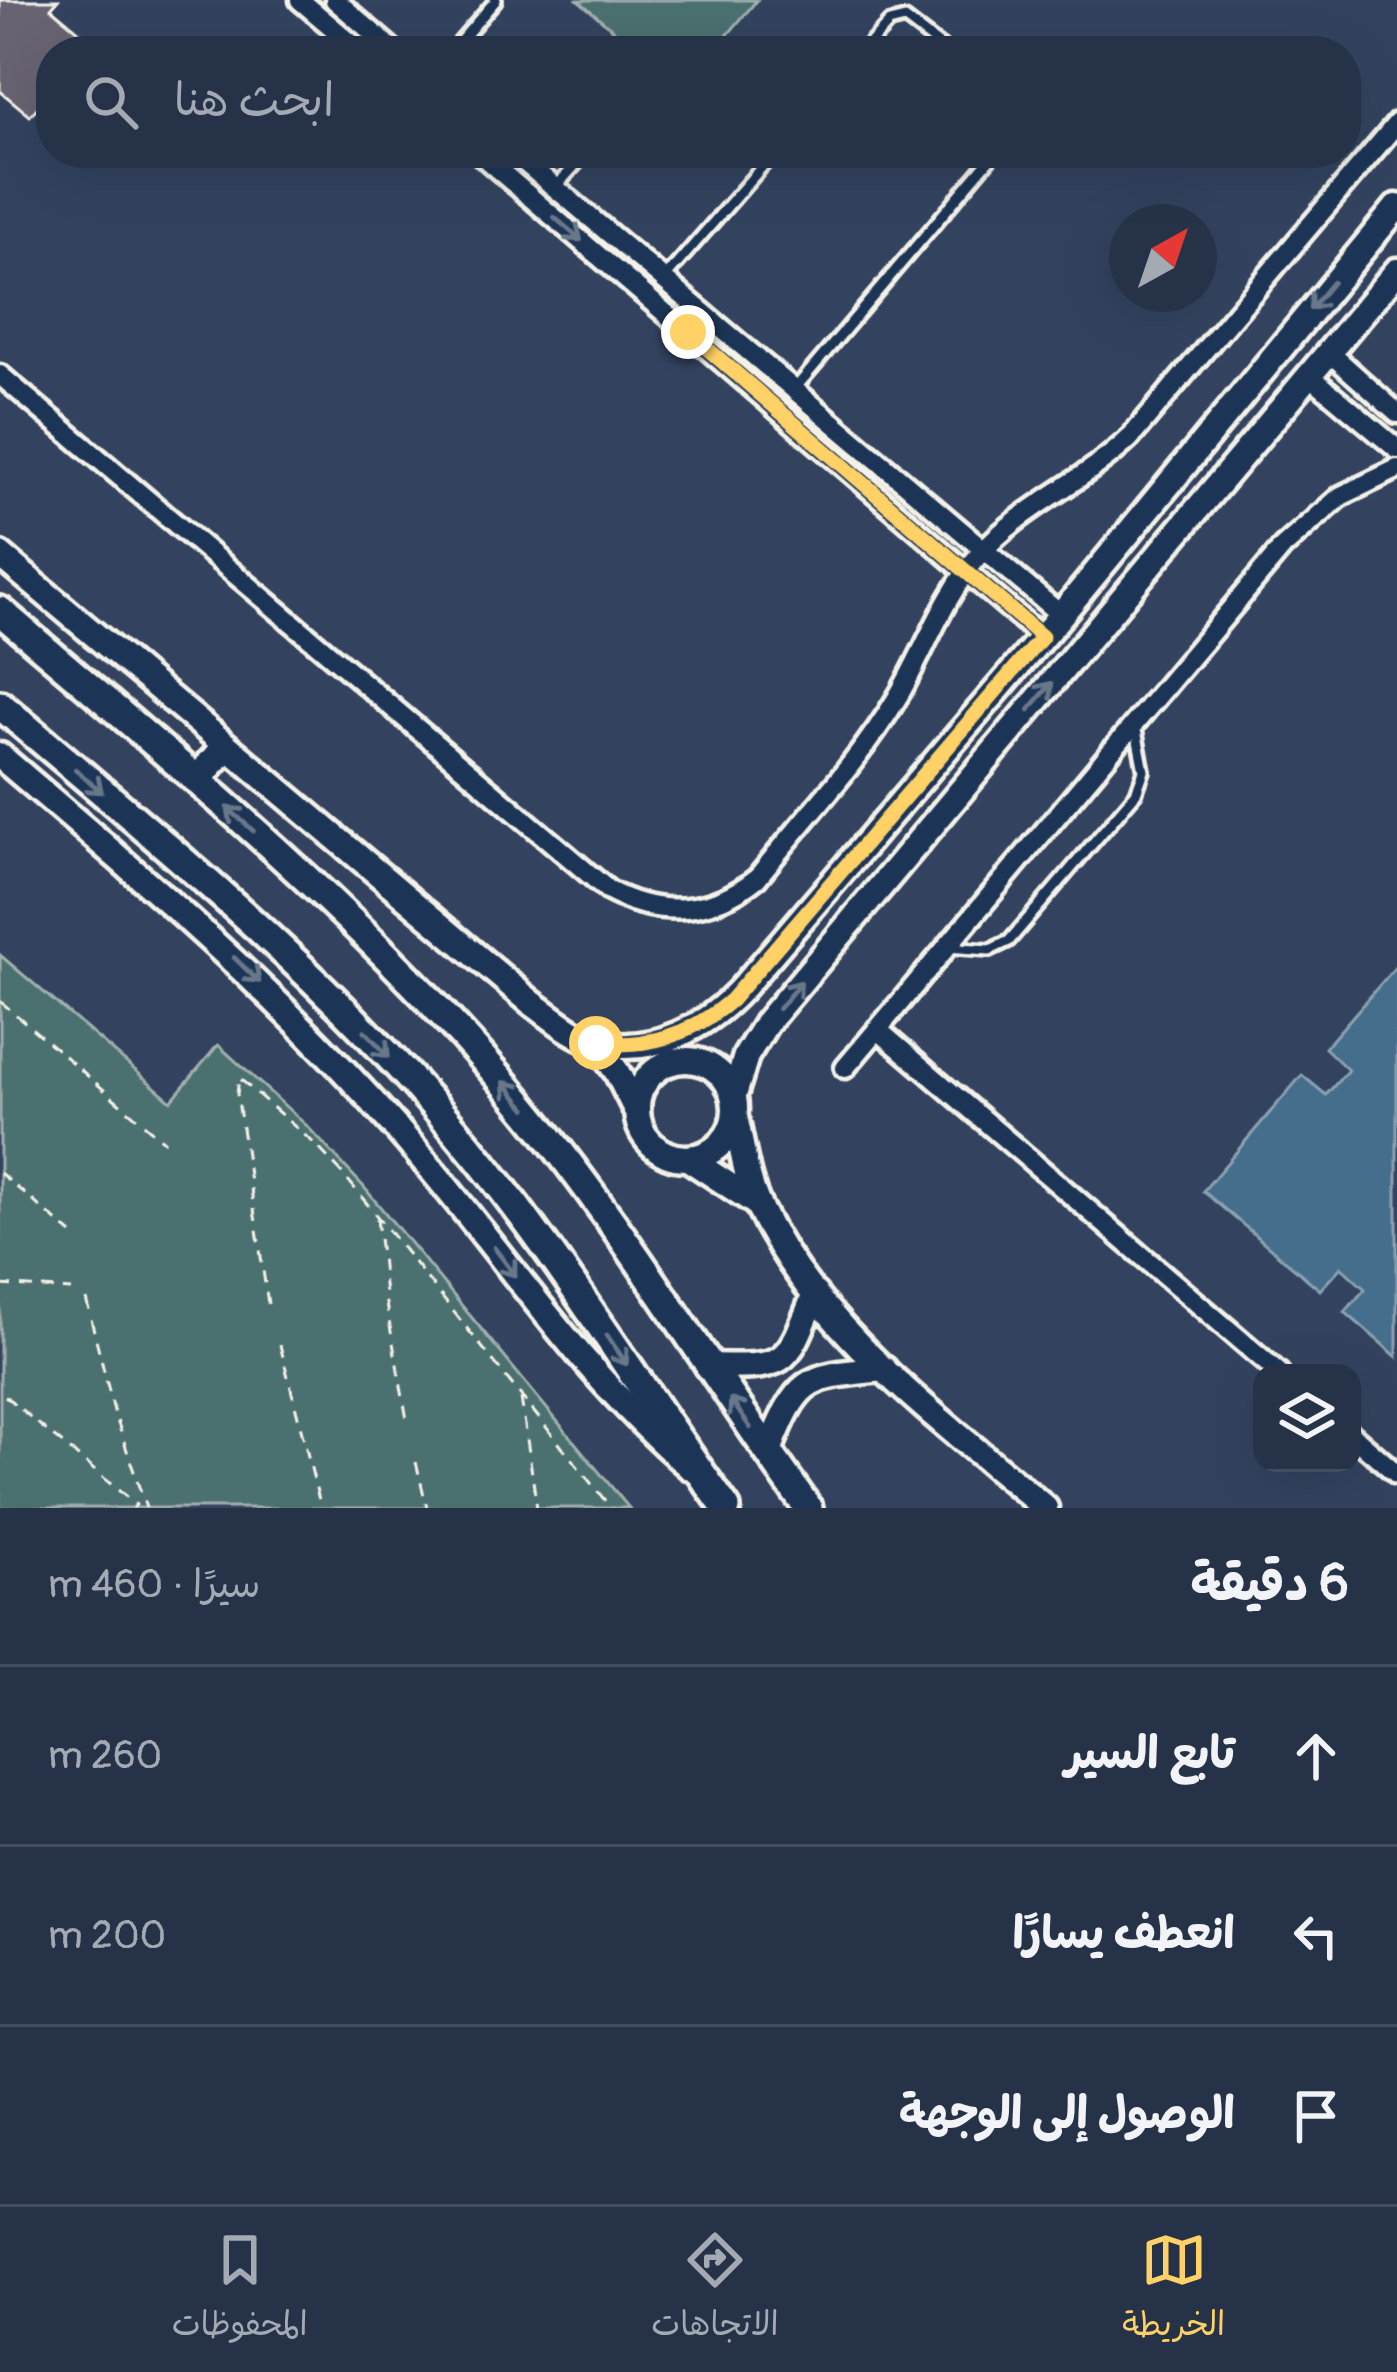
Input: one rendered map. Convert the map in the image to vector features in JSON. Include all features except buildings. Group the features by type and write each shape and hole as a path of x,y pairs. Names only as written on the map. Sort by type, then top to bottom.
{"main road":[{"path":"0,611 197,780 379,947 494,1071 596,1199 808,1508"},
{"path":"0,705 264,933 414,1084 533,1231 726,1508"},
{"path":"197,780 225,747"}],"street":[{"path":"300,0 342,36"},
{"path":"334,0 376,36"},
{"path":"1361,165 1397,123"},
{"path":"496,168 1042,637"},
{"path":"532,168 1061,615"},
{"path":"0,375 609,892 656,909 704,907 757,878 887,715 966,571 983,551 1130,438 1359,168"},
{"path":"637,1112 646,1081 672,1050 731,1000 1061,615 1397,207"},
{"path":"689,1159 719,1146 746,1056 767,1022 1397,271"},
{"path":"1329,352 1397,413"},
{"path":"1310,375 1397,449"},
{"path":"845,1068 1300,528 1341,496 1397,469"},
{"path":"0,555 522,995 596,1043 637,1112 643,1133 658,1150 689,1159 756,1203"},
{"path":"0,757 203,929 294,1017 439,1178 594,1373 706,1480"},
{"path":"877,1029 1268,1364"},
{"path":"596,1043 645,1044 714,1069 734,1106 756,1203 815,1294 884,1369 1045,1508"},
{"path":"708,1366 762,1367 780,1361 792,1348 815,1294"},
{"path":"768,1453 790,1400 804,1385 831,1374 884,1369"},
{"path":"1361,1443 1397,1474"}],"lane":[{"path":"469,36 496,0"},
{"path":"877,36 890,23 905,19 927,36"},
{"path":"555,188 573,168"},
{"path":"663,280 761,168"},
{"path":"794,391 982,168"},
{"path":"946,947 990,950 1010,941 1136,793 1144,771 1135,723"}],"path":[{"path":"0,1001 165,1142"},
{"path":"268,1304 238,1078 315,1144 611,1508"},
{"path":"0,1174 71,1234"},
{"path":"377,1216 386,1304 408,1425"},
{"path":"0,1285 71,1290"},
{"path":"5,1396 134,1507 146,1505 114,1411 86,1299"},
{"path":"280,1345 321,1508"},
{"path":"521,1396 537,1508"},
{"path":"416,1462 427,1508"}],"green space":[{"path":"578,0 757,0 727,36 620,36"},
{"path":"0,955 171,1101 218,1045 306,1125 363,1186 629,1508 0,1508"}],"water":[{"path":"1397,965 1397,1357 1345,1312 1365,1289 1341,1267 1320,1290 1203,1191 1302,1075 1326,1095 1348,1070 1325,1048"}],"route":[{"path":"596,1043 645,1044 669,1038 692,1029 731,1000 1042,637 688,332"}]}
